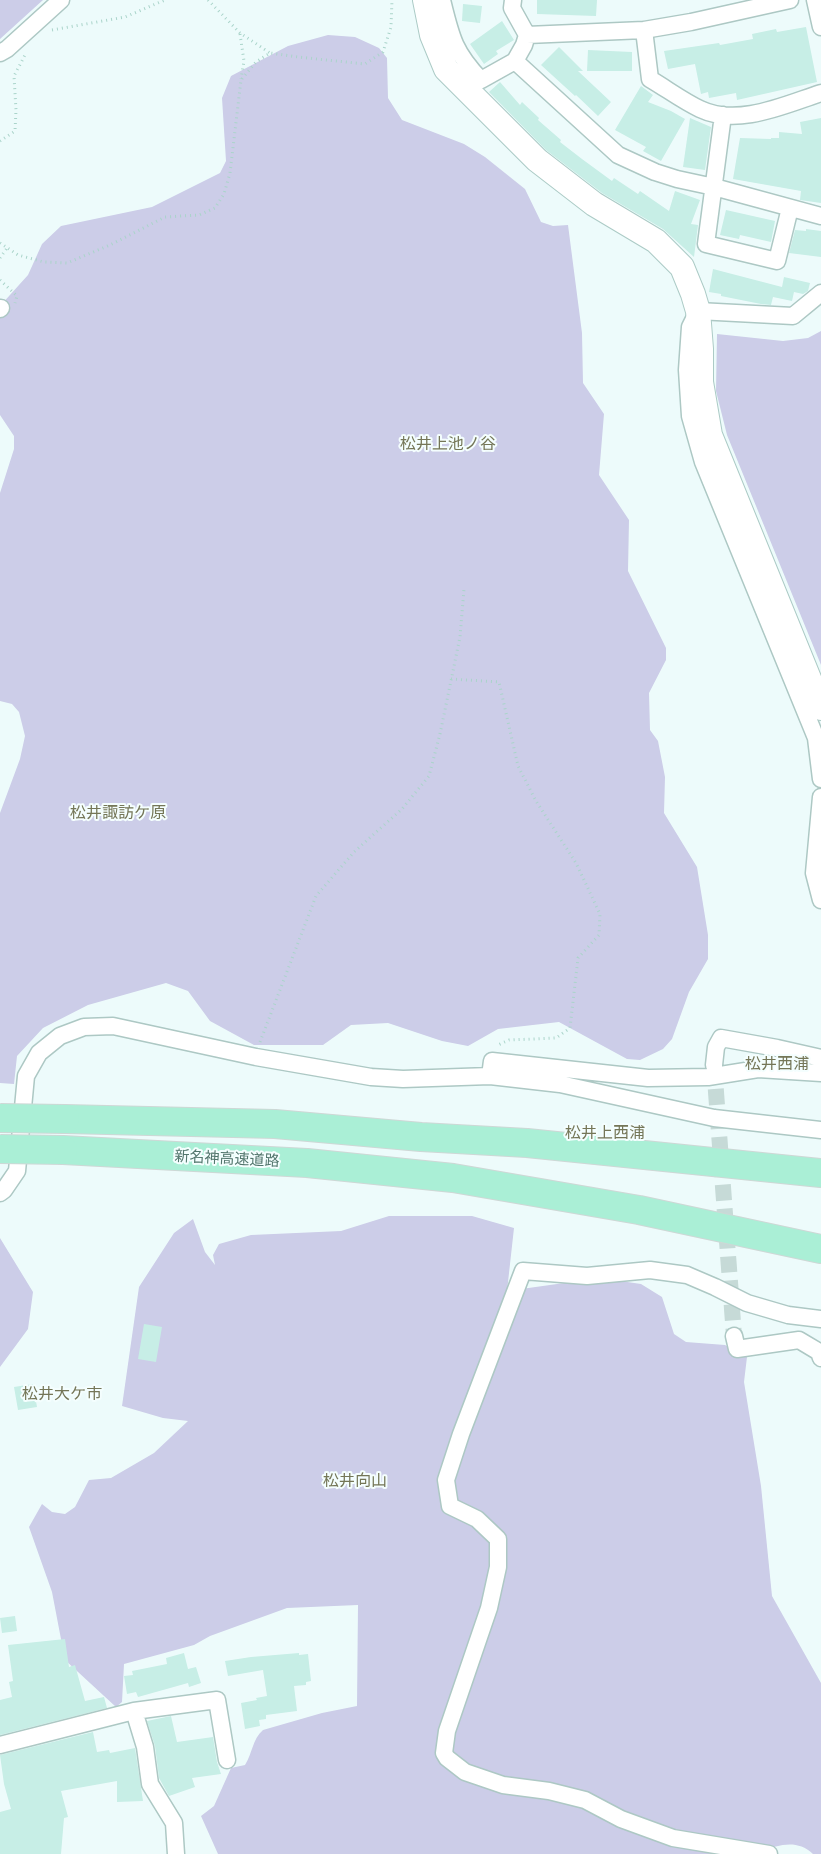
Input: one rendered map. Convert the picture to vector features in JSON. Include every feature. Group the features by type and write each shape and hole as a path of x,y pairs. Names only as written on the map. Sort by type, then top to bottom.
{"highway":[{"path":"0,1118 275,1124 421,1137 527,1143 821,1173"},
{"name":"新名神高速道路","path":"0,1149 63,1150 307,1164 453,1178 639,1210 821,1249"}],"street":[{"path":"0,53 7,49 62,0"},
{"path":"425,0 432,35 446,69 537,160 594,204 656,241 682,267 694,294 698,311 701,382 710,435 821,708"},
{"path":"442,0 454,43 467,64 482,80 515,61 524,45 527,35 512,8 513,0"},
{"path":"527,35 644,30 691,22 790,0"},
{"path":"815,0 821,27"},
{"path":"644,30 650,79 702,110 724,115 751,115 821,93"},
{"path":"515,61 618,155 655,172 677,179 821,216"},
{"path":"724,115 706,244 777,261 790,208"},
{"path":"698,311 793,316 821,293"},
{"path":"698,311 690,327 687,370 690,416 703,462 816,738 821,779"},
{"path":"821,796 814,873 821,900"},
{"path":"0,1193 17,1171 26,1076 39,1053 60,1036 84,1027 113,1026 256,1057 371,1077 403,1079 491,1069 648,1078 708,1077 758,1069 821,1073"},
{"path":"714,1065 716,1047 721,1038 821,1058"},
{"path":"491,1069 714,1118 821,1130"},
{"path":"768,1854 673,1838 621,1819 585,1800 549,1791 502,1785 465,1772 447,1758 444,1753 447,1731 489,1608 498,1567 498,1539 477,1519 450,1506 446,1480 461,1434 523,1270 587,1276 650,1270 687,1275 747,1303 788,1315 821,1319"},
{"path":"734,1336 737,1349 799,1340 818,1350"},
{"path":"0,1745 134,1711 217,1700 227,1760"},
{"path":"134,1711 145,1747 150,1784 174,1824 176,1854"}],"path":[{"path":"44,31 125,17 164,0"},
{"path":"208,0 240,33 270,53 365,64 383,52 391,27 392,0"},
{"path":"0,243 18,255 44,262 67,263 110,245 165,217 199,214 215,208 224,194 230,173 244,61 240,33"},
{"path":"0,141 15,131 14,76 29,48"},
{"path":"241,80 256,62 270,53"},
{"path":"0,258 7,248"},
{"path":"256,1057 262,1034 316,896 354,852 402,809 429,776 440,734 460,636 464,589"},
{"path":"451,679 499,682 518,766 536,801 576,864 600,914 599,935 578,958 570,1028 556,1038 509,1040 494,1046 491,1069"}],"shaded area":[{"path":"0,0 43,0 0,39"},
{"path":"328,35 355,37 379,48 387,58 388,98 402,120 464,144 485,157 525,189 541,222 553,226 568,225 582,333 583,383 604,414 599,475 629,520 628,571 666,648 666,660 649,693 650,730 658,741 665,777 664,813 697,867 708,935 708,959 689,992 672,1039 663,1049 640,1060 627,1059 559,1022 498,1029 468,1046 442,1041 388,1023 351,1025 323,1045 254,1045 210,1021 188,991 166,983 88,1005 43,1028 17,1056 14,1084 0,1083 0,813 20,759 25,736 19,712 12,704 0,701 0,493 14,449 14,436 0,415 0,306 28,275 42,244 61,226 152,207 220,173 226,161 222,98 231,76 288,46"},
{"path":"821,331 821,665 727,435 716,391 717,334 783,341 808,338"},
{"path":"389,1216 472,1216 514,1228 507,1291 600,1278 641,1284 662,1297 674,1334 686,1342 725,1345 747,1357 744,1382 761,1486 772,1596 821,1683 821,1854 813,1854 801,1846 781,1845 762,1851 760,1854 218,1854 201,1816 214,1806 231,1768 245,1765 259,1734 263,1730 322,1713 357,1706 358,1605 287,1608 210,1636 194,1645 124,1664 122,1702 116,1707 65,1660 52,1592 29,1527 42,1504 52,1512 65,1514 75,1507 89,1480 111,1478 154,1453 188,1421 163,1418 122,1406 139,1287 174,1233 193,1219 205,1252 215,1265 213,1255 219,1244 251,1235 341,1231"},
{"path":"0,1238 33,1292 28,1329 0,1367"}],"building":[{"path":"537,0 597,0 596,16 537,14"},
{"path":"463,4 482,6 480,23 462,21"},
{"path":"502,21 514,40 496,51 498,54 484,64 470,44"},
{"path":"806,27 817,82 737,100 736,93 709,98 708,92 701,94 695,64 668,69 664,51 719,43 720,45 753,39 752,34 776,29 777,32"},
{"path":"559,47 583,71 578,71 611,102 598,116 541,65"},
{"path":"588,50 632,52 632,71 587,71"},
{"path":"500,82 520,105 522,102 539,118 538,120 561,140 560,142 612,181 614,178 638,194 640,191 669,211 675,191 700,200 691,224 698,225 694,257 663,229 602,193 546,150 489,92"},
{"path":"641,86 653,95 648,102 685,119 661,161 643,151 646,147 615,130"},
{"path":"690,118 711,127 705,170 683,167"},
{"path":"821,118 821,203 800,200 801,191 733,179 740,138 779,138 779,132 802,134 800,122"},
{"path":"726,210 775,221 771,242 740,235 739,239 720,235"},
{"path":"806,229 821,231 821,257 789,253 795,230 806,231"},
{"path":"713,269 782,287 784,277 810,283 808,291 803,294 794,292 792,301 773,297 771,305 761,304 709,292"},
{"path":"144,1324 162,1327 156,1362 138,1359"},
{"path":"33,1384 37,1407 18,1410 14,1387"},
{"path":"15,1616 17,1631 2,1633 0,1618"},
{"path":"65,1639 69,1667 75,1665 85,1701 104,1697 107,1708 0,1735 0,1700 12,1697 9,1682 13,1681 8,1645"},
{"path":"184,1653 188,1669 196,1667 201,1683 189,1687 188,1683 138,1697 136,1692 127,1694 124,1676 133,1675 132,1671 167,1664 166,1658"},
{"path":"299,1653 299,1655 308,1654 311,1681 306,1682 306,1685 294,1686 297,1711 266,1715 266,1719 259,1720 260,1726 245,1729 241,1703 267,1696 263,1670 228,1676 225,1661"},
{"path":"171,1716 177,1742 213,1737 221,1774 192,1778 195,1787 169,1796 159,1778 155,1746 147,1721"},
{"path":"93,1732 97,1752 109,1750 110,1753 135,1748 143,1801 117,1802 117,1781 61,1791 68,1817 64,1818 61,1854 0,1854 0,1812 11,1809 4,1784 0,1755"}],"tunnel":[{"path":"714,1065 734,1336"}],"district":[{"name":"松井上池ノ谷","path":"448,444"},
{"name":"松井諏訪ケ原","path":"118,813"},
{"name":"松井西浦","path":"777,1064"},
{"name":"松井上西浦","path":"605,1133"},
{"name":"松井大ケ市","path":"62,1394"},
{"name":"松井向山","path":"355,1481"}]}
